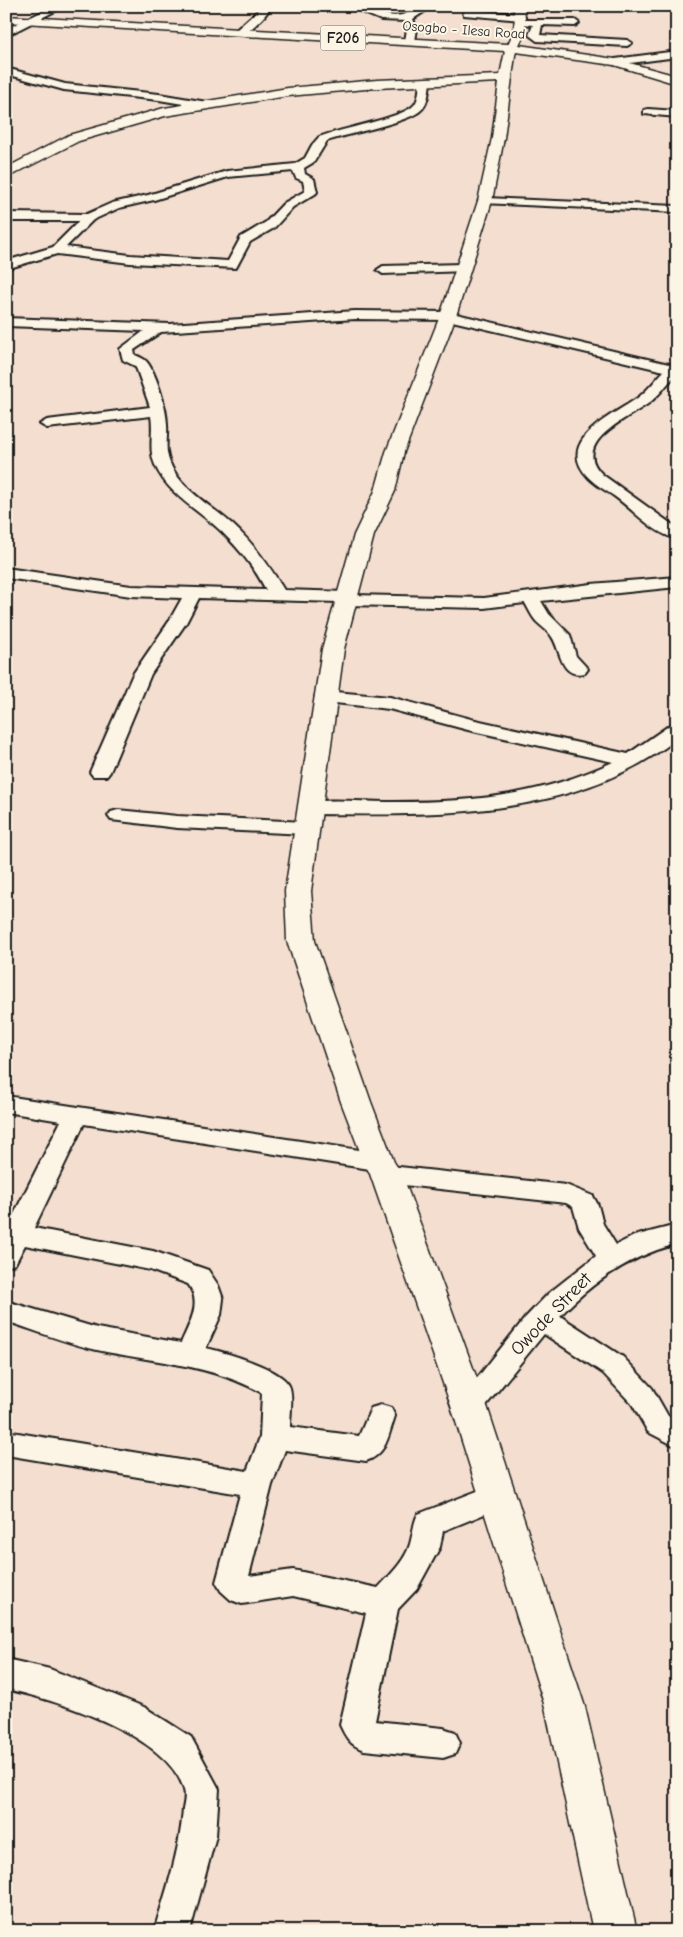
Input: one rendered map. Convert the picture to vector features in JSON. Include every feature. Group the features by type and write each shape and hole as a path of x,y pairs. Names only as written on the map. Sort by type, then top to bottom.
{"main road":[{"name":"Osogbo - Ilesa Road","path":"6,19 410,42 523,26 615,62 677,80"},
{"path":"523,26 509,55 498,138 484,201 448,316 409,411 395,452 385,491 364,535 346,599 333,649 324,697 306,844 298,891 301,941 470,1406 565,1707 615,1931"},
{"path":"6,174 59,144 74,138 164,112 207,104 318,89 506,78"}],"street":[{"path":"6,33 36,20 61,6"},
{"path":"239,32 263,13 268,6"},
{"path":"363,11 381,17 407,19 429,6"},
{"path":"467,14 523,26 576,23"},
{"path":"407,19 412,29 410,42"},
{"path":"523,26 534,37 541,39 628,44"},
{"path":"615,62 676,54"},
{"path":"6,71 64,87 207,104"},
{"path":"57,250 89,218 116,205 150,198 221,176 298,167 310,160 316,145 323,139 345,131 399,117 417,109 424,96 425,82"},
{"path":"648,112 677,114"},
{"path":"6,265 57,250 130,259 232,265 246,240 270,225 286,211 288,205 311,192 308,179 300,176 298,167"},
{"path":"484,201 677,209"},
{"path":"6,217 89,218"},
{"path":"383,270 462,268"},
{"path":"6,322 157,328 355,315 448,316 676,369"},
{"path":"157,328 127,349 128,357 140,363 144,370 157,411 160,425 158,451 163,466 183,492 227,528 260,560 278,595"},
{"path":"676,369 652,394 601,428 585,449 589,469 600,480 623,494 664,528 677,534"},
{"path":"47,424 157,411"},
{"path":"6,572 131,590 484,603 591,589 677,582"},
{"path":"100,772 142,674 177,623 193,593"},
{"path":"531,598 542,617 561,635 568,658 580,669"},
{"path":"324,697 390,703 468,724 631,760"},
{"path":"118,816 177,822 308,818 512,802 548,795 606,773 658,746 677,729"},
{"path":"6,1104 382,1168 580,1198 588,1207 589,1222 610,1258"},
{"path":"76,1116 12,1245 152,1261 198,1277 204,1285 209,1299 208,1316 190,1354"},
{"name":"Owode Street","path":"470,1406 559,1300 610,1258 663,1236 677,1234"},
{"path":"6,1311 97,1338 190,1354 259,1377 276,1388 275,1437 257,1485 232,1582 242,1590 293,1583 384,1603"},
{"path":"543,1319 613,1365 642,1396 658,1424 677,1435"},
{"path":"275,1437 366,1449 370,1446 381,1416"},
{"path":"6,1443 257,1485"},
{"path":"443,1743 364,1735 357,1725 384,1603 406,1580 425,1547 430,1523 498,1495"},
{"path":"6,1674 50,1684 132,1718 179,1748 202,1788 199,1836 172,1931"}]}
